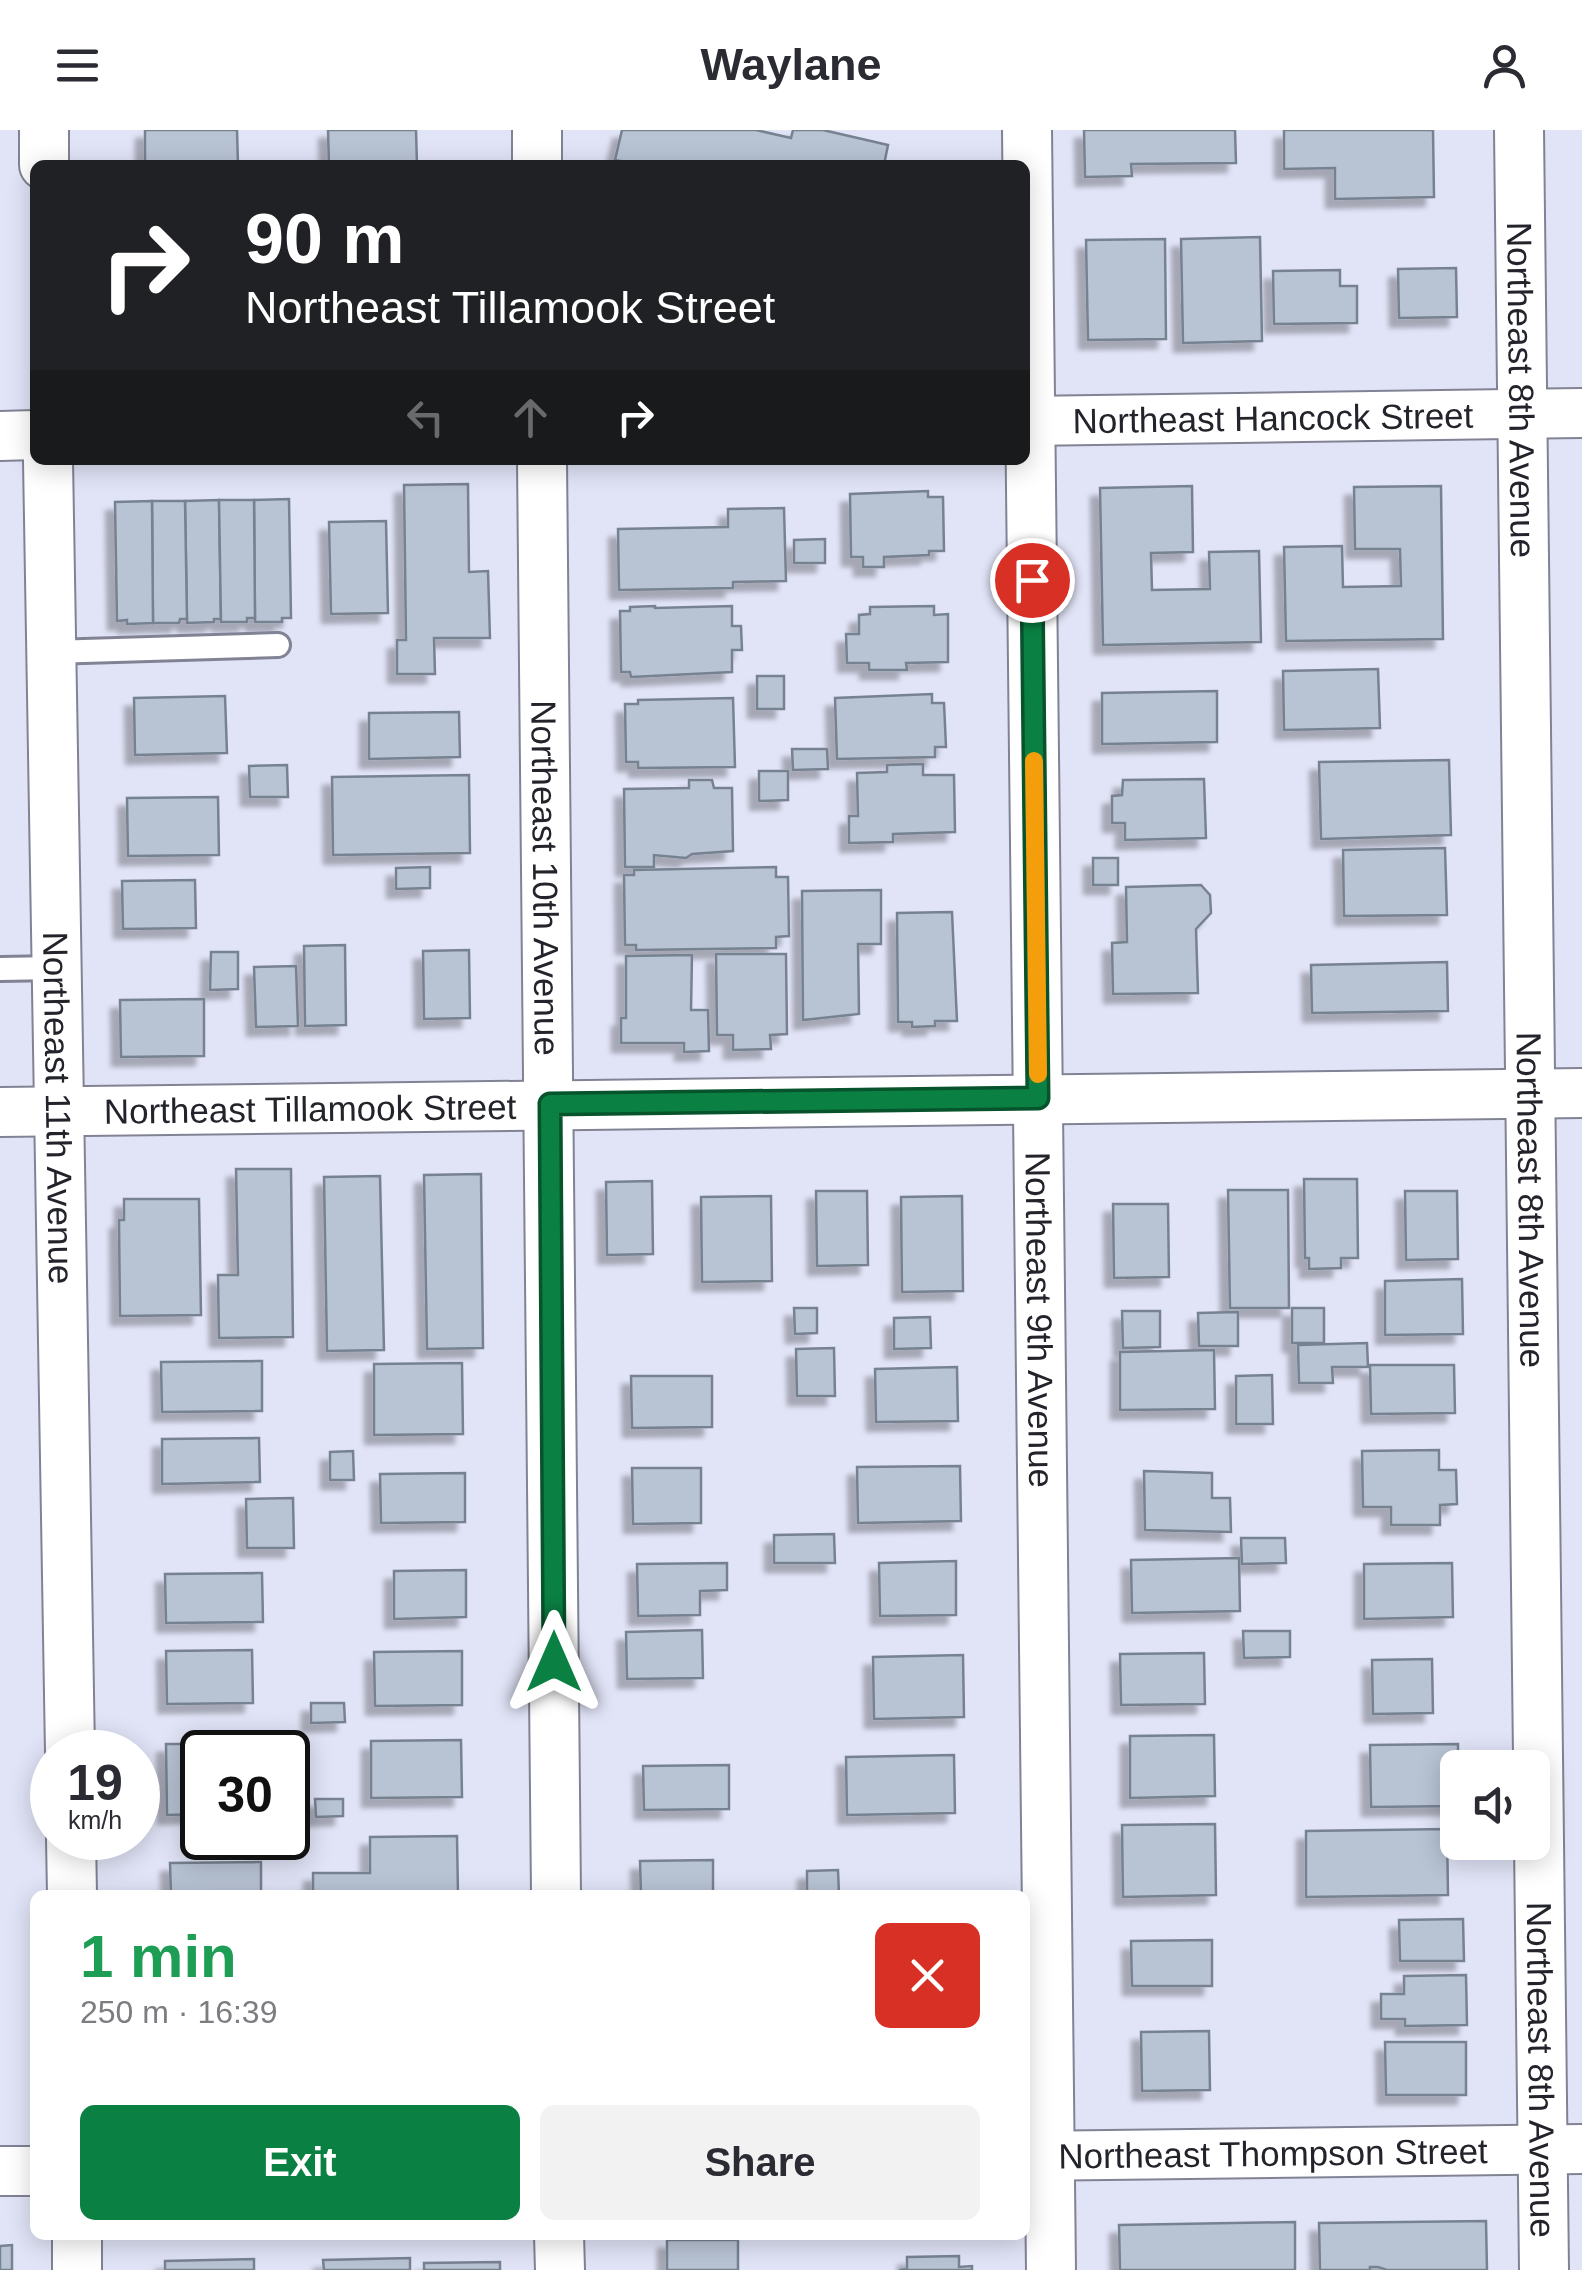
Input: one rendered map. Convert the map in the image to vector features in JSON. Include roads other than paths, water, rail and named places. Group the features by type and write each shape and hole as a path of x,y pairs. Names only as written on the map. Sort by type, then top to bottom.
{"street":[{"path":"44,130 44,160"},
{"path":"537,130 538,160"},
{"name":"Northeast 9th Avenue","path":"1027,130 1027,160"},
{"name":"Northeast 8th Avenue","path":"1519,130 1528,1094 1562,2149 1544,2270"},
{"name":"Northeast Hancock Street","path":"1030,421 1582,413"},
{"path":"0,436 30,435"},
{"name":"Northeast 11th Avenue","path":"48,465 70,1730"},
{"name":"Northeast 10th Avenue","path":"542,465 556,1890"},
{"name":"Northeast 9th Avenue","path":"1029,465 1038,1098 1037,2156 1050,2270"},
{"name":"Northeast Tillamook Street","path":"0,1112 1582,1093"},
{"path":"71,1860 72,1890"},
{"name":"Northeast Thompson Street","path":"1037,2156 1562,2149"},
{"path":"0,2171 30,2171"},
{"path":"77,2240 77,2270"},
{"path":"559,2240 560,2270"}],"lane":[{"path":"51,652 278,645"},
{"path":"0,969 56,968"}]}
